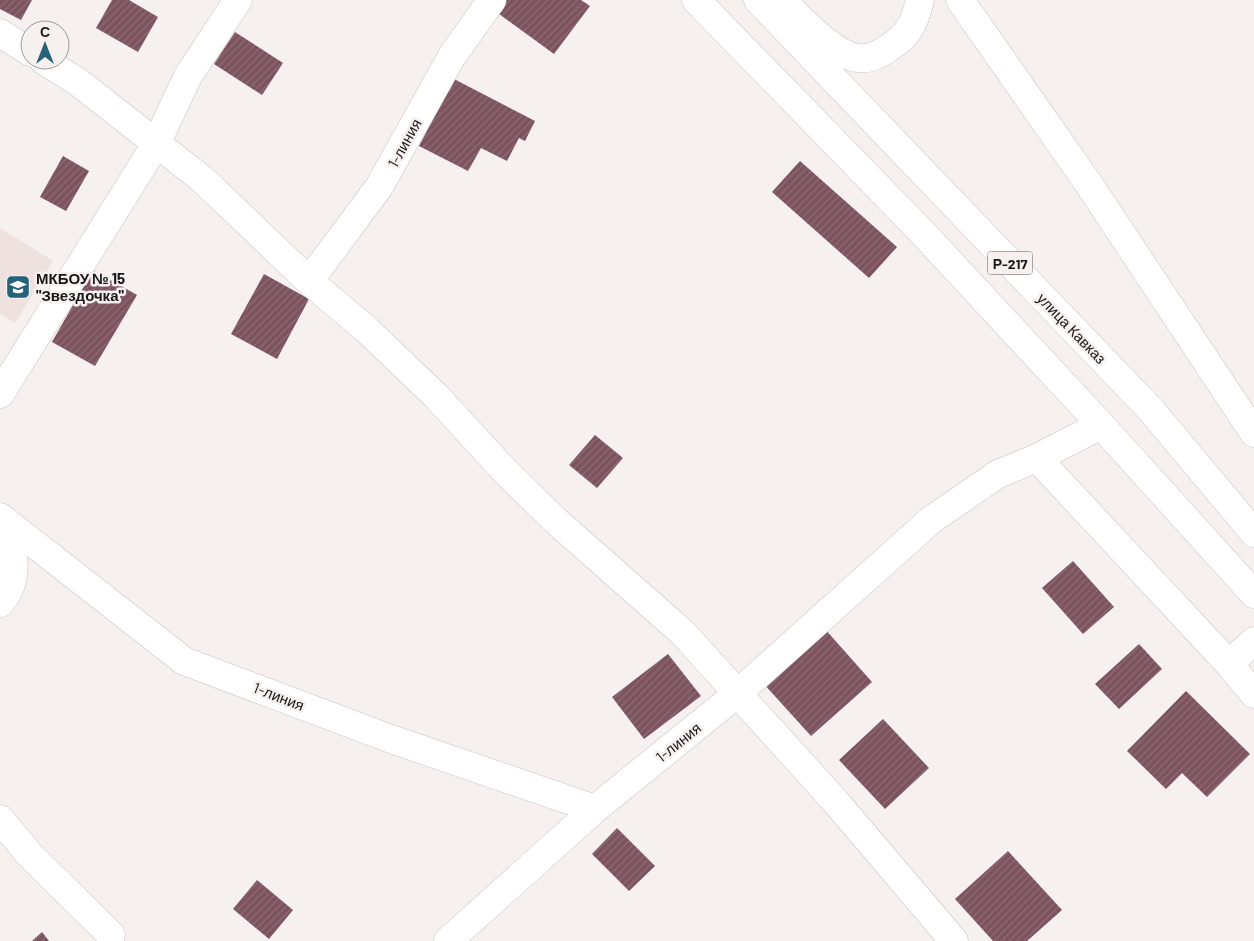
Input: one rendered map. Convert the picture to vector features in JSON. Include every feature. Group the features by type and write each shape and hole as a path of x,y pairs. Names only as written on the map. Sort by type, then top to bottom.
{"main road":[{"path":"0,394 156,144 188,76 238,0"},
{"name":"1-линия","path":"310,282 379,187 452,56 492,0"},
{"path":"696,0 920,230 1101,425 1254,594"},
{"name":"улица Кавказ","path":"758,0 1151,410 1254,534"},
{"path":"781,0 833,47 858,58 879,55 904,38 916,20 920,0"},
{"path":"960,0 1088,183 1254,433"},
{"path":"0,33 20,46"},
{"path":"59,70 78,82 202,179 310,282 367,330 436,396 504,470 550,515 676,627 835,801 954,941"},
{"name":"1-линия","path":"448,941 595,809 738,693 932,520 998,474 1037,458 1101,425"},
{"path":"1037,458 1229,664 1254,694"},
{"path":"0,603 8,594 15,565 4,521"},
{"name":"1-линия","path":"4,521 184,661 392,739 595,809"},
{"path":"1229,664 1254,641"},
{"path":"0,818 29,854 111,936"}],"shaded area":[{"name":"МКБОУ № 15 \"Звездочка\"","path":"0,228 53,261 15,323 0,314"}],"building":[{"path":"0,0 32,0 21,20 0,9"},
{"path":"112,0 129,0 158,17 138,52 96,28"},
{"path":"503,0 581,0 590,6 554,54 495,11"},
{"path":"235,32 283,63 262,95 214,64"},
{"path":"454,79 535,121 525,141 519,138 507,161 481,148 468,171 419,146"},
{"path":"63,156 89,171 66,211 40,197"},
{"path":"800,161 897,247 869,278 772,192"},
{"path":"93,270 137,295 95,366 52,342"},
{"path":"264,274 309,299 277,359 231,334"},
{"path":"595,435 623,458 597,488 569,465"},
{"path":"1073,561 1114,607 1083,634 1042,588"},
{"path":"824,628 872,682 811,736 763,683"},
{"path":"1139,644 1162,669 1119,709 1095,684"},
{"path":"668,654 701,696 644,739 612,697"},
{"path":"1186,691 1250,754 1207,797 1182,773 1166,789 1127,751"},
{"path":"883,719 929,768 885,809 839,760"},
{"path":"617,828 655,866 629,891 592,854"},
{"path":"1008,851 1062,910 1027,941 993,941 955,899"},
{"path":"257,880 293,910 269,939 233,909"},
{"path":"42,932 49,941 32,941"}],"place":[{"name":"МКБОУ № 15 \"Звездочка\"","path":"18,287"}]}
